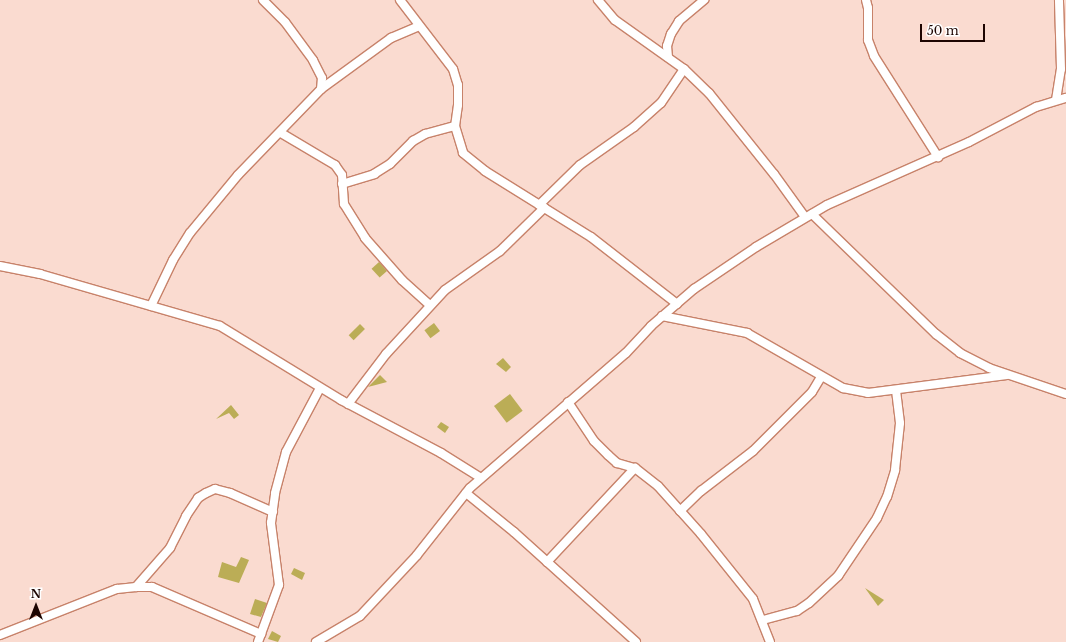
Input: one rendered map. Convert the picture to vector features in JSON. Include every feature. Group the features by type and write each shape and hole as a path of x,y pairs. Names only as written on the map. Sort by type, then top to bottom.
{"street":[{"path":"263,0 285,22 313,60 322,78 321,89"},
{"path":"400,0 453,69 458,98 454,126 463,153 485,171 591,237 677,304"},
{"path":"598,0 615,20 684,69 709,93 809,216 936,334 960,353 1007,375 1066,394"},
{"path":"668,57 667,46 671,34 679,21 704,0"},
{"path":"866,0 868,8 868,40 874,56 938,157"},
{"path":"1056,100 1061,69 1059,0"},
{"path":"152,306 173,260 190,233 238,175 321,89 391,38 419,26"},
{"path":"348,404 386,354 445,290 500,251 580,165 634,126 661,103 684,69"},
{"path":"316,642 360,616 381,595 466,493 481,478 626,353 662,316 694,289 756,247 809,216 938,157 1011,119 1056,100 1066,98"},
{"path":"342,184 374,174 390,164 413,141 425,134 454,126"},
{"path":"281,132 336,165 342,175 344,204 365,238 402,280 430,305"},
{"path":"0,266 40,274 220,326 320,388 441,453 481,478"},
{"path":"662,316 747,332 821,377 843,388 868,393 896,391 1007,375"},
{"path":"680,511 700,492 753,451 812,392 821,377"},
{"path":"258,642 279,585 272,529 273,512 286,452 320,388"},
{"path":"763,620 797,612 809,603 838,576 877,518 887,497 895,470 900,423 896,391"},
{"path":"568,402 594,440 608,455 617,463 635,468 658,486 680,511 743,586 763,620 770,642"},
{"path":"548,562 635,468"},
{"path":"136,587 170,548 186,516 198,498 206,493 216,489 252,501 273,512"},
{"path":"466,493 548,562 636,642"},
{"path":"0,635 118,589 136,587 152,587 261,634"}],"building":[{"path":"379,262 387,271 380,278 372,269"},
{"path":"434,323 440,331 430,338 424,330"},
{"path":"360,324 365,329 354,340 349,335"},
{"path":"503,358 511,367 506,372 496,364"},
{"path":"380,375 387,382 368,387"},
{"path":"510,394 523,411 507,423 494,406"},
{"path":"231,405 239,415 234,419 229,413 216,419"},
{"path":"441,422 449,427 445,433 437,427"},
{"path":"241,557 249,560 239,583 218,577 222,562 236,567"},
{"path":"294,568 305,573 302,580 291,574"},
{"path":"865,588 884,600 878,606"},
{"path":"255,599 267,603 261,617 250,614"},
{"path":"272,631 281,636 278,642 268,639"}]}
